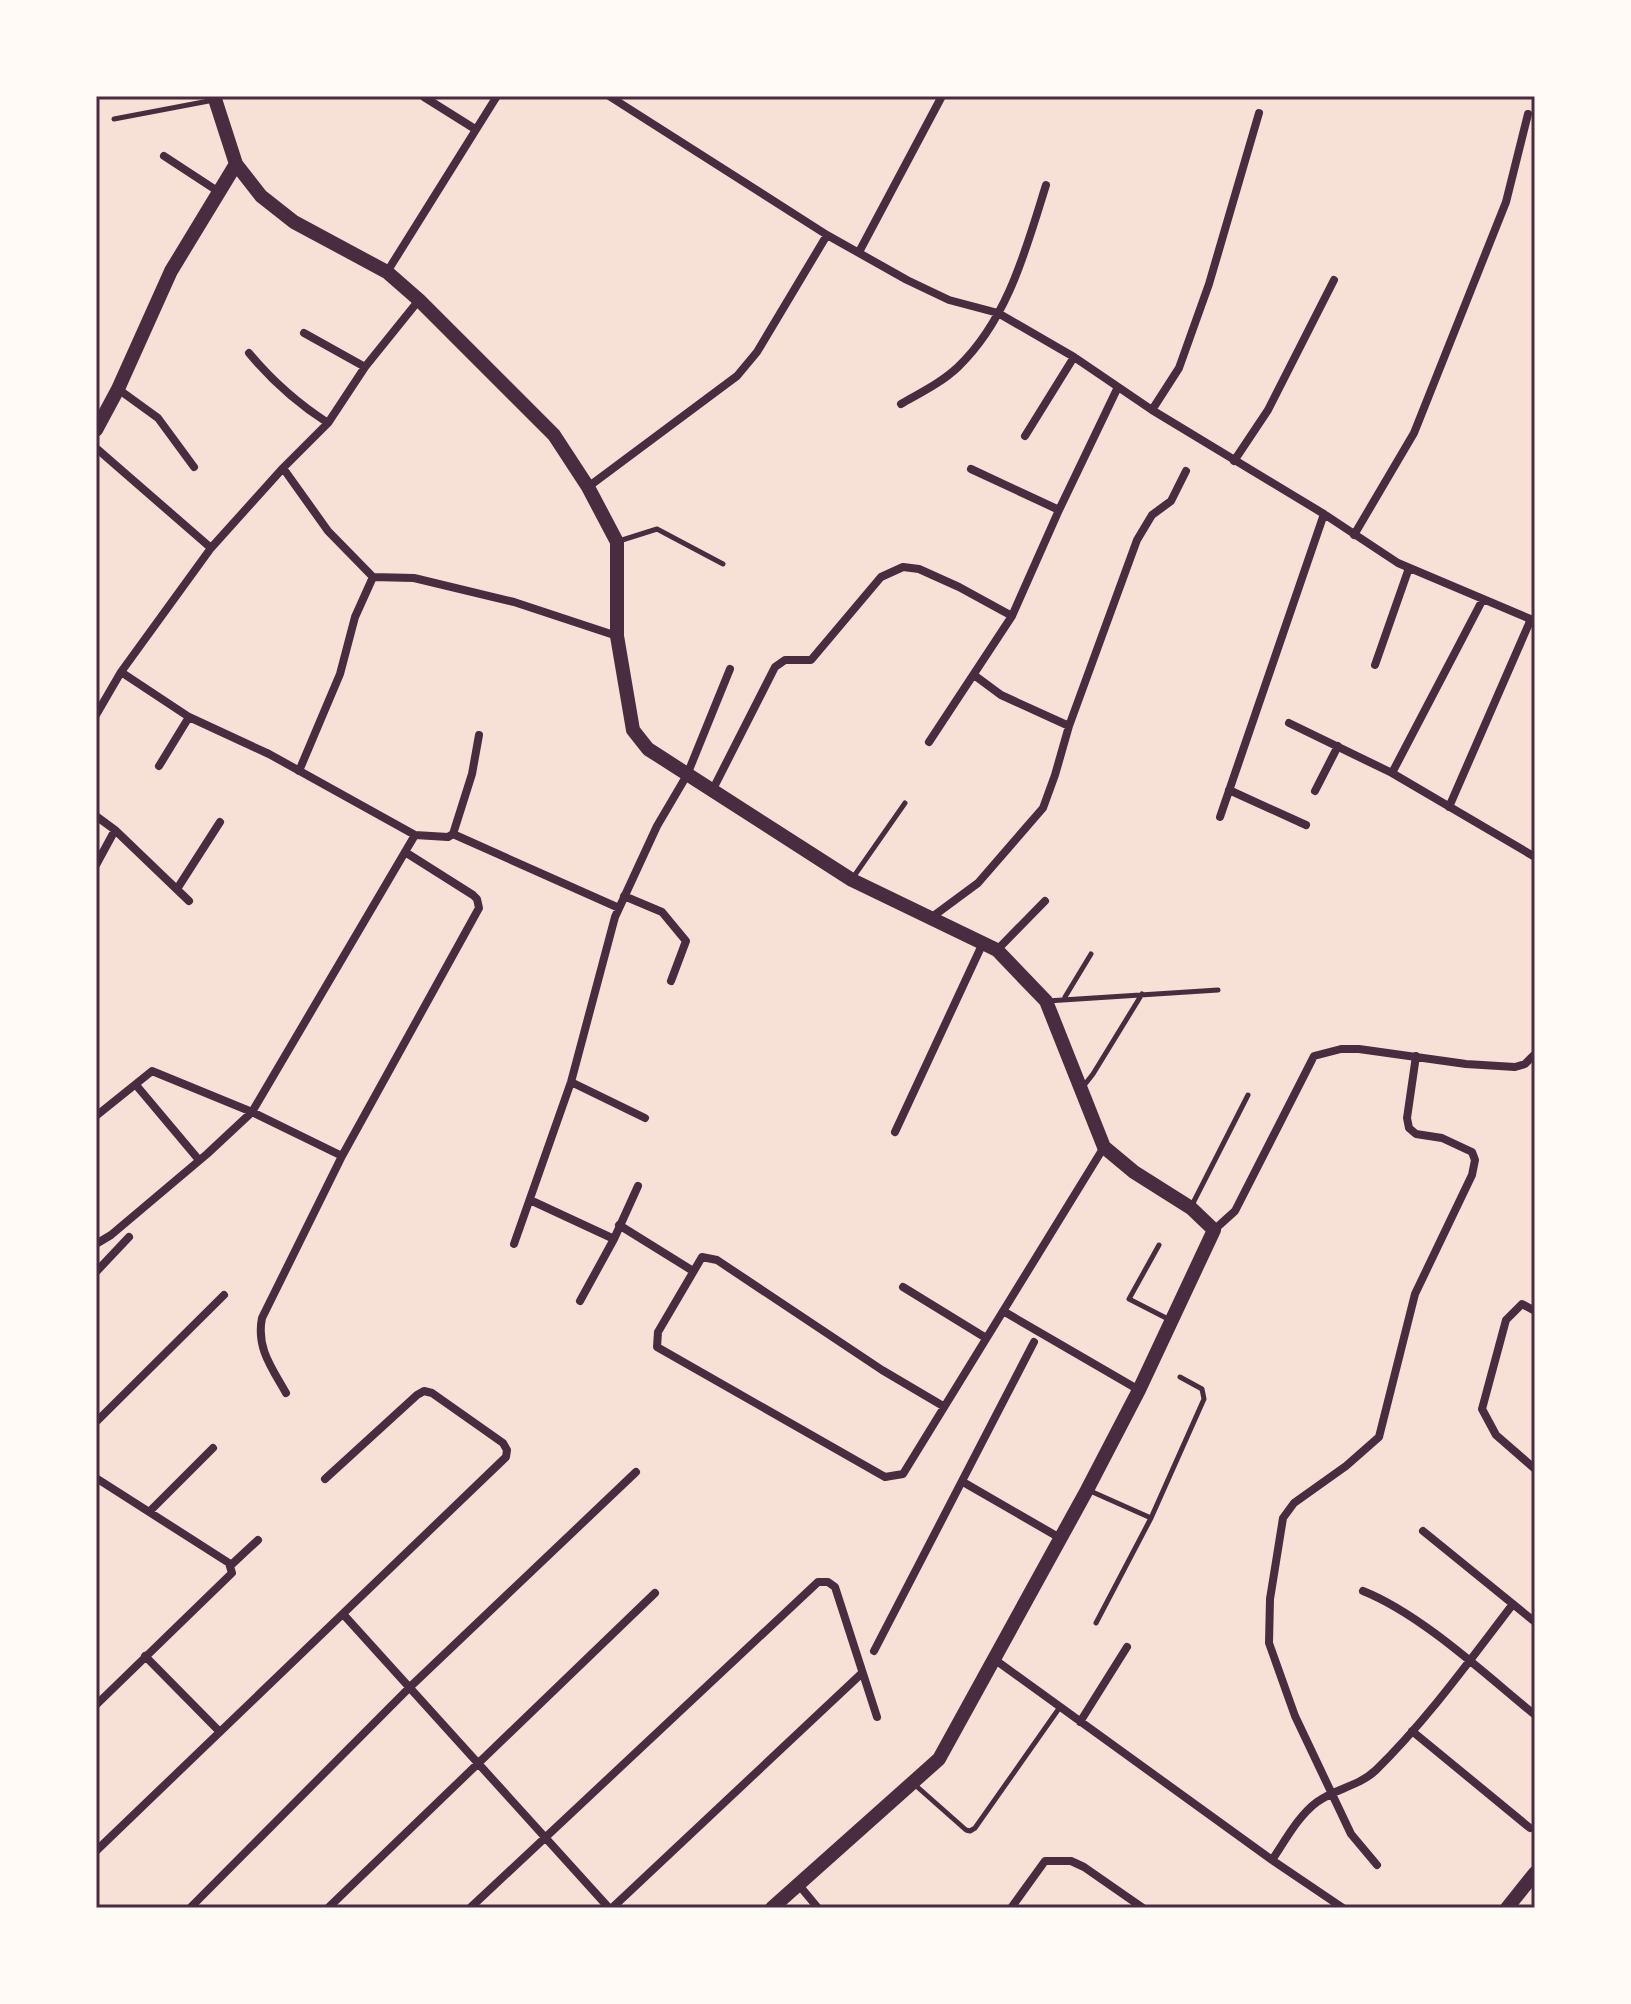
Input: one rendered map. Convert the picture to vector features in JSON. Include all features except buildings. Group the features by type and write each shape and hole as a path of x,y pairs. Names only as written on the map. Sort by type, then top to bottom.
{"street":[{"path":"387,272 497,96"},
{"path":"859,252 942,96"},
{"path":"424,97 475,129"},
{"path":"613,97 827,235 949,300 998,313 1074,357 1152,410 1409,568 1533,620 1449,807"},
{"path":"214,98 236,164 261,196 294,222 387,272 554,435 588,487 617,542 617,636 633,730 648,749 852,880 932,917 989,948 1046,1001 1104,1147 1134,1172 1191,1208 1214,1230"},
{"path":"1152,410 1179,368 1209,284 1259,113"},
{"path":"1354,535 1414,433 1506,202 1528,114"},
{"path":"164,156 219,192"},
{"path":"96,430 102,408 118,389 171,271 236,164"},
{"path":"901,404 956,369 998,313 1019,272 1046,185"},
{"path":"588,487 737,376 757,352 827,235"},
{"path":"1234,461 1268,410 1334,280"},
{"path":"96,715 121,672 211,548 328,423 365,367 419,300"},
{"path":"304,333 365,367"},
{"path":"249,353 272,381 328,423"},
{"path":"1025,436 1074,357"},
{"path":"929,742 1012,616 1118,387"},
{"path":"118,389 158,418 194,467"},
{"path":"96,448 211,548"},
{"path":"283,468 328,531 373,577 414,578 514,602 617,636"},
{"path":"971,469 1059,510"},
{"path":"932,917 978,883 1043,808 1069,726 1137,540 1152,515 1171,501 1186,471"},
{"path":"1220,817 1324,514"},
{"path":"712,791 775,667 785,660 811,660 881,577 903,567 919,569 1012,616"},
{"path":"1375,665 1409,568"},
{"path":"299,771 340,674 355,617 373,577"},
{"path":"1392,773 1483,599"},
{"path":"514,1244 571,1082 619,908 657,826 687,775 730,669"},
{"path":"121,672 189,717 299,771 415,835 448,837 453,834 472,774 479,735"},
{"path":"974,675 1001,695 1069,726"},
{"path":"159,766 189,717"},
{"path":"1289,723 1392,773 1535,857"},
{"path":"1315,791 1338,746"},
{"path":"1229,790 1306,825"},
{"path":"96,816 115,830 189,901"},
{"path":"177,889 220,822"},
{"path":"96,865 115,830"},
{"path":"453,834 619,908"},
{"path":"96,1244 111,1235 252,1112 415,835"},
{"path":"286,1393 265,1357 260,1332 262,1318 342,1156 479,908 473,895 405,852"},
{"path":"624,896 662,912 686,941 671,981"},
{"path":"895,1132 989,948 1045,901"},
{"path":"772,1908 939,1759 1139,1390 1214,1230 1235,1211 1314,1056 1341,1049 1515,1067 1535,1056"},
{"path":"1377,1865 1351,1834 1295,1716 1269,1643 1270,1599 1283,1518 1294,1503 1346,1466 1379,1437 1415,1294 1472,1175 1475,1160 1472,1152 1442,1138 1416,1134 1409,1128 1407,1118 1416,1056"},
{"path":"96,1116 152,1071 252,1112 342,1156"},
{"path":"571,1082 645,1118"},
{"path":"136,1085 199,1160"},
{"path":"943,1406 882,1370 717,1260 702,1257 658,1332 657,1347 885,1477 903,1474 1104,1147"},
{"path":"580,1301 614,1239 638,1186"},
{"path":"530,1200 614,1239"},
{"path":"619,1225 693,1271"},
{"path":"96,1272 129,1237"},
{"path":"903,1287 986,1338"},
{"path":"96,1422 224,1295"},
{"path":"1535,1311 1522,1304 1506,1320 1482,1409 1496,1435 1535,1469"},
{"path":"1003,1311 1139,1390"},
{"path":"874,1651 1034,1342"},
{"path":"96,1851 506,1457 503,1443 432,1393 424,1391 325,1479"},
{"path":"150,1511 213,1448"},
{"path":"190,1908 410,1687 636,1472"},
{"path":"96,1478 229,1563 232,1573 96,1705"},
{"path":"963,1482 1060,1538"},
{"path":"1423,1531 1535,1622"},
{"path":"230,1566 258,1540"},
{"path":"470,1908 818,1582 828,1582 835,1587 877,1717"},
{"path":"1363,1591 1388,1601 1535,1715"},
{"path":"328,1908 655,1593"},
{"path":"1272,1860 1304,1815 1330,1794 1357,1785 1412,1731 1513,1604"},
{"path":"343,1614 610,1908 861,1674"},
{"path":"1080,1722 1127,1647"},
{"path":"145,1656 220,1732"},
{"path":"994,1659 1343,1908"},
{"path":"1412,1731 1530,1828"},
{"path":"1011,1908 1045,1861 1071,1861 1084,1867 1143,1908"},
{"path":"1507,1908 1535,1873"},
{"path":"798,1884 818,1908"}],"lane":[{"path":"114,119 214,98"},
{"path":"617,542 657,529 723,564"},
{"path":"852,880 905,803"},
{"path":"1064,998 1091,954"},
{"path":"1046,1001 1218,990"},
{"path":"1081,1088 1093,1074 1142,994"},
{"path":"1191,1208 1248,1095"},
{"path":"1159,1245 1129,1299 1172,1321"},
{"path":"1096,1623 1151,1518 1204,1399 1202,1389 1180,1377"},
{"path":"1087,1490 1151,1518"},
{"path":"913,1783 970,1831 1060,1707"}]}
